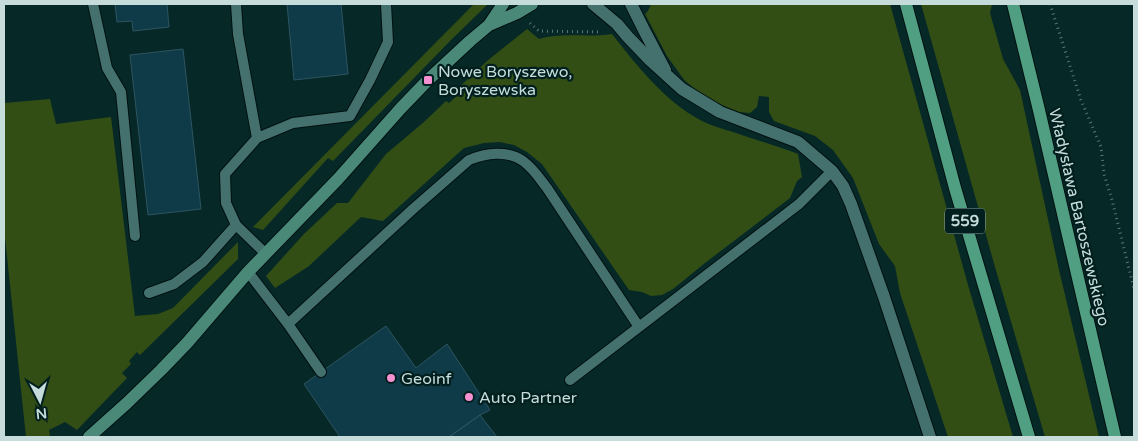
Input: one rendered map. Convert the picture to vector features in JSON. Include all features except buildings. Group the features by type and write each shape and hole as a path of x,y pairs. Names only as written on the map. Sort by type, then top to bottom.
{"main road":[{"path":"489,25 502,4"},
{"path":"88,437 161,370 248,272 338,179 422,87 489,25 532,4"},
{"name":"559","path":"906,4 955,188 1029,437"},
{"name":"Władysława Bartoszewskiego","path":"1013,4 1115,437"}],"street":[{"path":"593,4 617,24 650,60 682,89 720,112 798,142 832,171 843,186 851,204 930,437"},
{"path":"632,4 670,78"}],"lane":[{"path":"93,4 107,68 121,92 135,236"},
{"path":"236,4 238,34 257,138"},
{"path":"266,254 236,225 226,203 225,174 257,138 293,123 350,116 388,42 386,4"},
{"path":"288,324 469,160 480,155 494,153 510,155 522,160 534,171 548,188 639,327"},
{"path":"570,380 799,204 832,171"},
{"path":"149,294 174,284 203,262 236,225"},
{"path":"248,272 288,324 321,372"}],"path":[{"path":"1050,4 1080,100 1101,147 1104,174 1134,289"},
{"path":"517,12 539,31 601,32 617,24"}],"green space":[{"path":"474,4 487,5 333,161 328,158 263,230 253,227"},
{"path":"651,4 890,4 968,285 1013,437 948,437 900,293 895,266 879,244 853,178 833,150 815,136 774,121 769,112 769,97 759,96 757,107 750,113 738,112 708,99 685,81 667,56 645,14"},
{"path":"921,4 992,4 990,13 1003,59 1020,90 1059,270 1099,437 1045,437"},
{"path":"527,29 539,39 557,36 612,34 652,81 687,112 709,124 798,154 802,177 797,181 790,198 673,289 662,295 651,296 629,290 542,164 527,152 514,145 500,142 484,143 464,148 383,221 361,217 309,266 275,288 266,276 304,234 337,203 348,203 386,154 446,101 449,103 458,95 455,91 487,61"},
{"path":"50,99 56,124 111,117 135,316 158,314 173,308 238,242 238,259 140,355 137,352 129,361 131,364 122,373 127,378 77,430 65,422 49,430 50,437 26,437 4,228 4,103"}],"place":[{"name":"Nowe Boryszewo, Boryszewska","path":"428,80"},
{"name":"Geoinf","path":"391,378"},
{"name":"Auto Partner","path":"469,397"}]}
